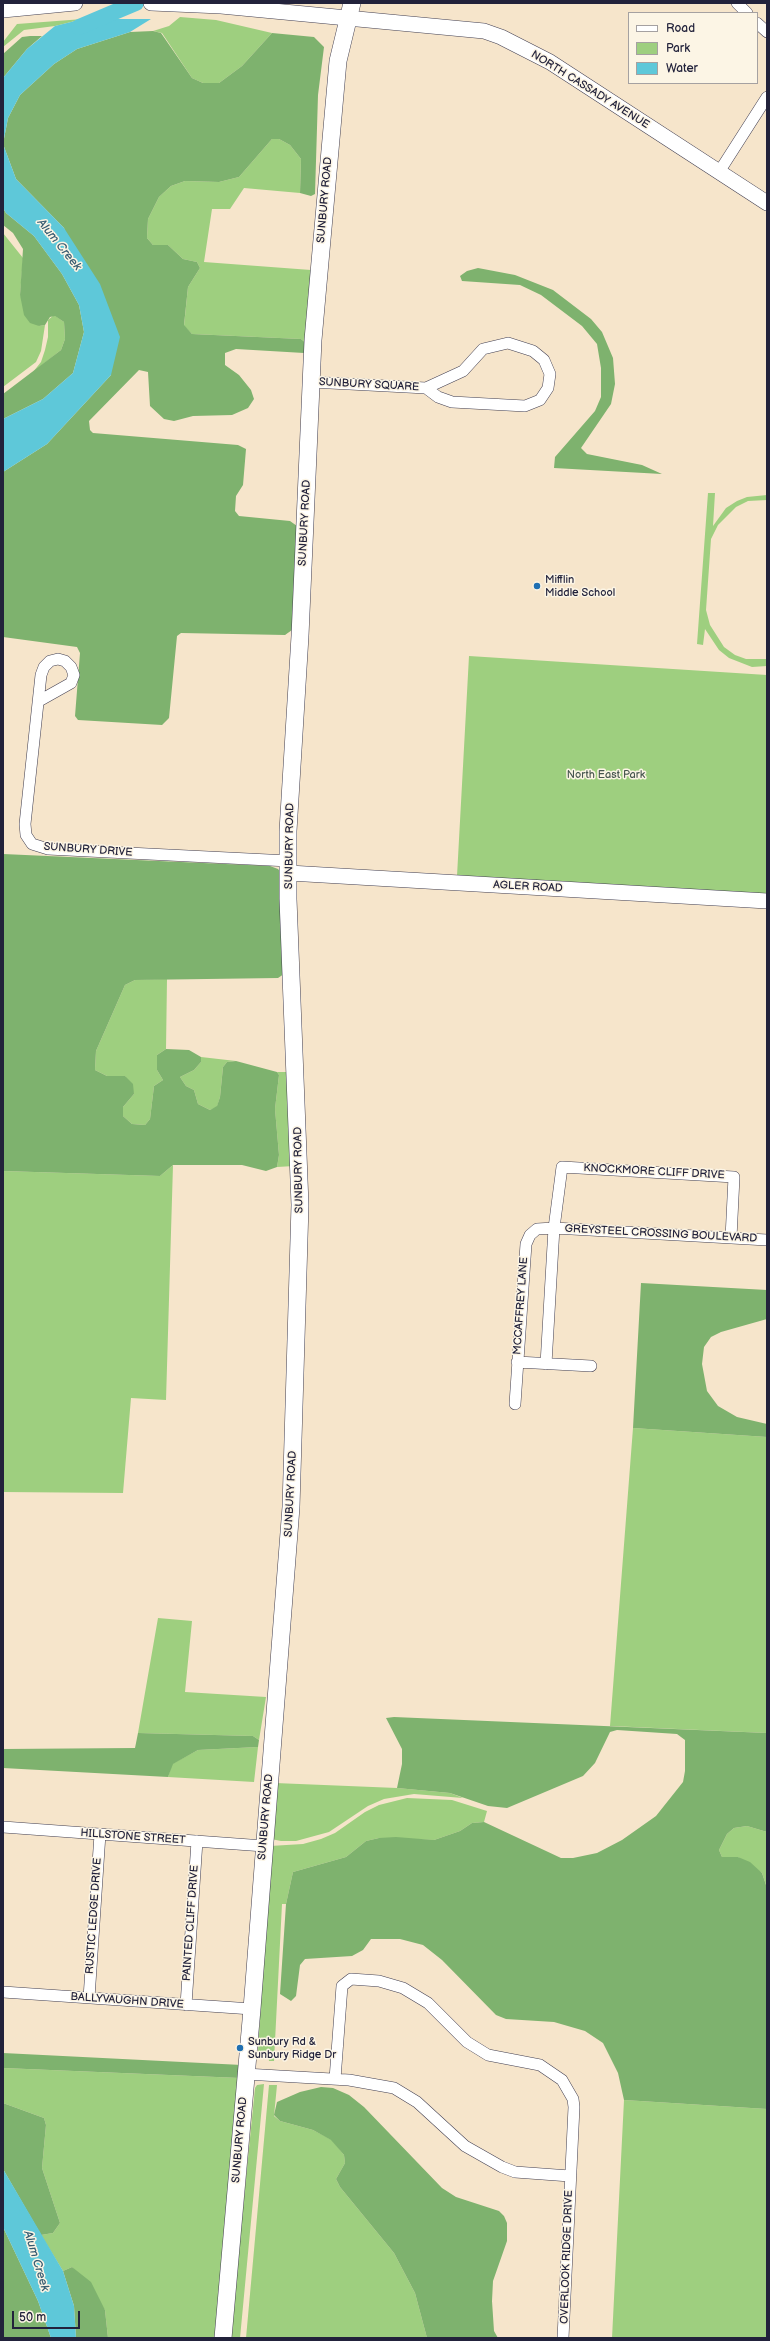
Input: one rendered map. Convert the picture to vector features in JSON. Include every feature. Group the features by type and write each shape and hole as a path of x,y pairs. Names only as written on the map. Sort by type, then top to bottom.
{"main road":[{"path":"3,10 75,3"},
{"path":"151,3 350,10"},
{"name":"NORTH CASSADY AVENUE","path":"350,10 484,32 501,37 550,62 767,203"},
{"name":"SUNBURY ROAD","path":"223,2338 245,2074 252,2010 290,1514 297,1364 300,1159 288,831 300,636 311,382 322,232 338,60 350,10"},
{"name":"AGLER ROAD","path":"289,867 767,901"}],"street":[{"path":"737,3 746,12"},
{"path":"758,24 767,32"},
{"path":"719,172 767,97"},
{"name":"SUNBURY SQUARE","path":"311,382 426,388 463,371 483,349 508,342 533,351 544,360 550,374 548,388 540,400 525,406 452,402 438,397 426,388"},
{"name":"SUNBURY DRIVE","path":"39,701 25,824 26,835 32,844 48,849 289,867"},
{"name":"KNOCKMORE CLIFF DRIVE","path":"554,1228 562,1167 734,1177 731,1238"},
{"path":"546,1364 554,1228"},
{"name":"GREYSTEEL CROSSING BOULEVARD","path":"554,1228 767,1240"},
{"name":"MCCAFFREY LANE","path":"515,1404 526,1244 530,1235 538,1229 554,1228"},
{"path":"517,1362 591,1366"},
{"name":"HILLSTONE STREET","path":"3,1827 264,1846"},
{"name":"RUSTIC LEDGE DRIVE","path":"89,1998 100,1834"},
{"name":"PAINTED CLIFF DRIVE","path":"186,2005 197,1841"},
{"name":"OVERLOOK RIDGE DRIVE","path":"335,2079 341,1992 342,1986 351,1979 379,1981 403,1988 428,2003 467,2042 488,2055 540,2065 554,2073 568,2090 574,2107 563,2338"},
{"name":"BALLYVAUGHN DRIVE","path":"3,1992 252,2010"},
{"path":"245,2074 335,2079 380,2084 405,2094 465,2146 502,2167 515,2172 570,2176"}],"green space":[{"path":"180,17 216,20 272,33 242,66 219,83 203,83 192,78 162,33 153,31 169,26"},
{"path":"83,19 55,26 24,30 3,47 3,42 17,24"},
{"path":"153,31 161,33 192,78 203,83 219,83 242,66 272,33 314,37 324,47 318,95 315,194 311,196 300,193 301,159 290,145 279,139 272,139 239,177 219,182 185,181 171,186 159,197 148,219 147,238 153,245 168,245 183,259 197,262 200,268 188,287 184,325 192,334 301,339 307,344 304,353 236,349 225,353 225,365 239,375 251,390 254,399 248,408 232,415 193,416 174,421 164,419 150,406 148,372 139,370 89,421 90,430 93,433 238,445 246,449 243,485 236,496 235,511 239,516 290,521 297,526 292,630 285,635 181,633 177,636 169,718 162,725 78,720 75,716 80,653 77,647 3,637 3,472 47,444 111,375 64,228 16,179 3,144 8,118 20,95 54,64 77,49 130,32"},
{"path":"42,36 27,49 3,78 3,54 22,37"},
{"path":"272,139 279,139 290,145 301,159 300,193 244,188 230,209 212,209 204,262 311,270 307,344 301,339 192,334 184,326 188,287 200,268 197,262 183,259 168,245 153,245 147,238 148,219 159,197 171,186 185,181 219,182 239,177"},
{"path":"3,208 6,213 34,236 62,274 79,305 84,332 73,373 43,399 3,419 3,394 61,350 65,339 64,322 55,316 50,317 45,325 39,326 30,323 24,315 20,295 23,249 13,233 3,225"},
{"path":"3,233 23,258 20,295 39,326 45,325 41,351 36,362 3,387"},
{"path":"478,268 515,275 553,290 591,319 602,332 613,358 615,384 611,404 581,448 587,454 642,465 662,474 554,468 555,457 595,411 601,397 601,368 597,344 582,326 541,295 520,285 462,281 460,276 467,271"},
{"path":"54,315 64,322 65,339 61,350 33,372 41,362 48,337 48,320"},
{"path":"708,493 715,493 713,526 726,508 737,501 747,497 767,495 767,500 748,501 736,507 718,525 711,539 706,610 710,625 724,647 735,655 746,659 767,659 767,666 752,667 729,658 719,650 705,629 703,645 697,644"},
{"name":"North East Park","path":"469,656 767,675 767,895 457,876"},
{"path":"3,854 270,866 278,869 282,874 284,974 278,978 135,980 125,985 96,1051 95,1070 107,1076 125,1076 133,1084 134,1094 123,1107 123,1116 132,1124 145,1125 150,1119 154,1086 163,1080 157,1070 157,1055 166,1049 189,1050 201,1057 201,1062 194,1070 180,1077 186,1086 194,1090 198,1104 210,1110 217,1106 220,1097 223,1067 227,1062 236,1061 277,1072 279,1075 275,1109 279,1155 277,1167 266,1171 242,1165 173,1165 160,1176 3,1171"},
{"path":"167,979 166,1049 157,1055 157,1070 163,1080 154,1086 150,1119 145,1125 132,1124 123,1116 123,1107 134,1094 125,1076 107,1076 95,1070 96,1051 125,985 135,980"},
{"path":"201,1057 236,1061 227,1062 223,1067 220,1097 217,1107 210,1110 198,1104 194,1090 186,1086 180,1077 194,1070 201,1062"},
{"path":"277,1072 291,1072 294,1166 277,1167 279,1155 275,1109 279,1075"},
{"path":"173,1165 166,1400 131,1398 123,1493 3,1492 3,1171 160,1176"},
{"path":"641,1283 767,1290 767,1319 721,1332 711,1337 704,1347 702,1364 707,1391 718,1406 737,1417 767,1424 767,1437 633,1428"},
{"path":"633,1428 767,1437 767,1733 610,1726"},
{"path":"158,1618 192,1621 185,1692 266,1697 259,1740 253,1736 138,1733"},
{"path":"394,1717 767,1733 767,1832 747,1826 734,1828 727,1834 719,1850 722,1857 738,1857 750,1862 762,1873 767,1888 767,2109 624,2100 618,2073 603,2043 585,2031 554,2022 506,2019 496,2015 442,1960 423,1945 400,1939 371,1939 363,1950 352,1956 305,1959 300,1965 296,1996 291,2001 280,1994 286,1904 293,1872 346,1857 366,1841 379,1838 396,1837 434,1840 460,1831 472,1823 484,1822 561,1858 573,1858 597,1853 622,1840 656,1816 683,1782 685,1771 685,1740 677,1734 617,1730 610,1732 595,1763 583,1776 507,1808 488,1806 450,1793 397,1788 402,1764 402,1749 386,1718"},
{"path":"138,1733 253,1736 259,1740 258,1747 198,1750 173,1764 168,1777 3,1768 3,1749 135,1748"},
{"path":"258,1747 254,1782 168,1777 172,1764 198,1750"},
{"path":"275,1783 397,1788 450,1793 463,1798 414,1794 384,1799 368,1806 329,1832 296,1841 281,1841 271,1839"},
{"path":"407,1798 452,1800 487,1811 484,1822 472,1823 460,1831 434,1840 379,1838 366,1841 346,1857 293,1872 286,1904 282,1904 274,2061 269,2061 268,2053 258,2051 270,1846 303,1844 321,1839 335,1833 365,1812 379,1805"},
{"path":"747,1826 767,1832 767,1888 762,1873 738,1857 722,1857 719,1850 727,1834 734,1828"},
{"path":"3,2053 242,2065 240,2078 3,2068"},
{"path":"3,2068 240,2078 218,2338 108,2338 105,2310 72,2267 63,2271 41,2235 53,2233 60,2223 42,2168 46,2125 44,2118 3,2103"},
{"path":"264,2084 240,2338 230,2338 255,2088 257,2085"},
{"path":"269,2085 277,2085 274,2116 280,2121 313,2130 332,2140 344,2155 345,2163 336,2179 340,2187 394,2253 415,2293 427,2338 246,2338"},
{"path":"321,2087 333,2088 349,2095 364,2107 442,2188 456,2197 499,2211 504,2216 507,2223 507,2241 493,2281 492,2301 494,2331 498,2338 427,2338 415,2293 394,2253 340,2187 336,2179 345,2163 344,2155 331,2140 313,2130 280,2121 274,2115 277,2102 300,2092"},
{"path":"624,2100 767,2109 767,2338 612,2338"},
{"path":"3,2103 44,2118 46,2125 42,2168 60,2223 53,2233 41,2235 3,2169"},
{"path":"3,2227 38,2301 51,2338 3,2338"},
{"path":"72,2267 91,2282 105,2310 108,2338 76,2338 74,2306 63,2271"}],"water":[{"path":"83,19 151,19 130,32 77,49 54,64 20,95 8,118 3,144 3,78 27,49 55,26"},
{"path":"3,144 16,179 64,228 100,284 120,337 111,375 47,444 3,472 3,419 43,399 73,373 84,332 79,305 62,274 34,236 6,213 3,208"},
{"path":"3,2169 63,2271 74,2306 76,2338 51,2338 38,2301 3,2227"}],"waterway":[{"name":"Alum Creek","path":"79,27 136,3"}],"place":[{"name":"Mifflin Middle School","path":"537,586"},
{"name":"Sunbury Rd & Sunbury Ridge Dr","path":"240,2048"}]}
